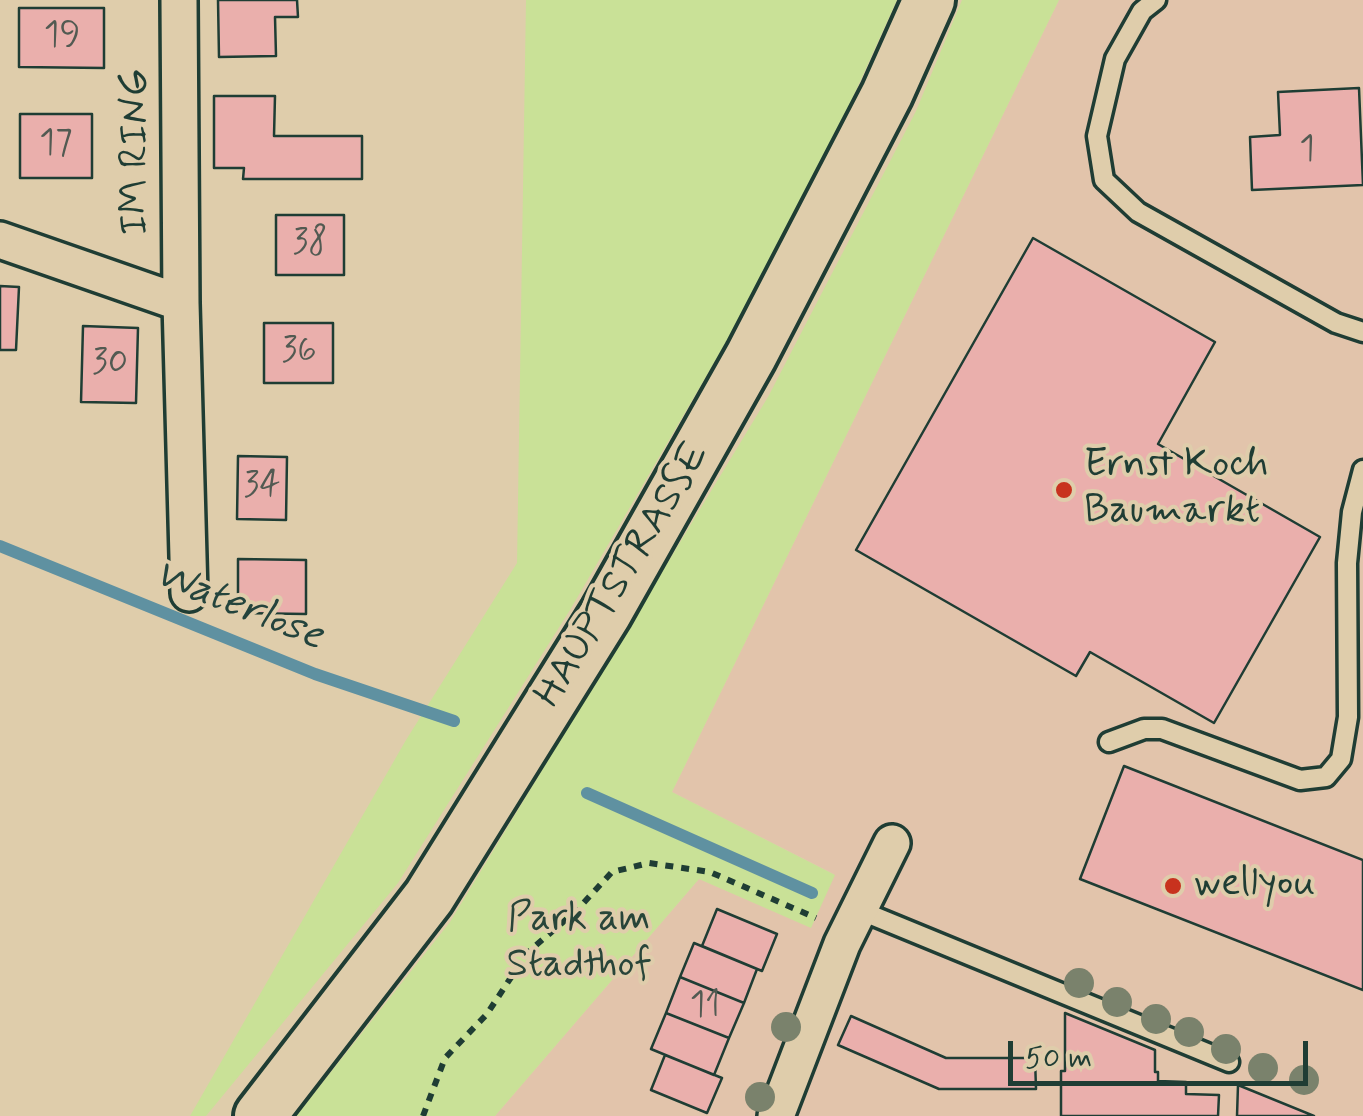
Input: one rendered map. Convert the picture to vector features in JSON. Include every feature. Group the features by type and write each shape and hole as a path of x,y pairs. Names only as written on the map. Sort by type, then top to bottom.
{"main road":[{"name":"HAUPTSTRASSE","path":"260,1116 430,897 606,613 738,380 887,94 929,0"}],"street":[{"name":"IM RING","path":"179,0 181,303 189,594"},
{"name":"IM RING","path":"0,240 181,303"},
{"path":"776,1116 854,921 892,843"}],"lane":[{"path":"1156,0 1142,11 1115,59 1096,136 1104,180 1138,212 1336,324 1363,332"},
{"path":"1109,742 1144,729 1162,729 1300,780 1326,776 1341,759 1348,717 1347,563 1352,512 1363,470"},
{"path":"854,921 1229,1062"}],"path":[{"path":"423,1116 446,1058 487,1014 527,952 577,910 612,872 649,863 710,872 854,921"}],"shaded area":[{"path":"1059,0 1363,0 1363,1116 495,1116 699,879 811,927 834,874 672,792"}],"green space":[{"path":"526,0 897,0 849,106 732,332 570,610 398,883 206,1116 190,1116 406,740 517,563"},
{"name":"Park am Stadthof","path":"962,0 1059,0 672,792 835,875 811,928 699,879 495,1116 296,1116 450,922 768,397 916,111"}],"building":[{"path":"218,0 297,0 298,17 275,17 276,56 219,57"},
{"path":"19,8 104,8 104,68 19,67"},
{"path":"1359,88 1363,185 1252,190 1250,137 1280,135 1278,92"},
{"path":"214,96 275,96 274,136 362,136 362,179 243,179 244,168 214,168"},
{"path":"20,114 92,114 92,178 20,178"},
{"path":"276,215 344,215 344,275 276,275"},
{"name":"Ernst Koch Baumarkt","path":"1033,238 1215,342 1158,444 1320,537 1214,723 1090,652 1076,676 856,550"},
{"path":"0,286 19,287 16,350 0,350"},
{"path":"264,323 333,323 333,383 264,383"},
{"path":"83,326 138,328 136,403 81,402"},
{"path":"238,456 287,457 286,520 237,519"},
{"path":"238,559 306,560 306,614 238,613"},
{"path":"1124,766 1363,860 1363,990 1080,879"},
{"path":"717,909 777,934 762,971 702,946"},
{"path":"694,943 757,969 744,1003 680,977"},
{"path":"680,977 744,1003 729,1038 666,1013"},
{"path":"666,1013 729,1038 714,1075 651,1049"},
{"path":"1065,1013 1155,1050 1158,1081 1186,1082 1186,1094 1219,1095 1218,1116 1061,1116"},
{"path":"851,1016 946,1058 1035,1058 1036,1089 939,1089 838,1045"},
{"path":"665,1055 722,1078 707,1113 651,1090"},
{"path":"1238,1085 1314,1116 1237,1116"}],"waterway":[{"name":"Waterlose","path":"0,546 315,674 454,721"},
{"name":"Waterlose","path":"587,793 812,893"}],"place":[{"name":"Ernst Koch Baumarkt","path":"1064,490"},
{"name":"wellyou","path":"1173,886"}]}
